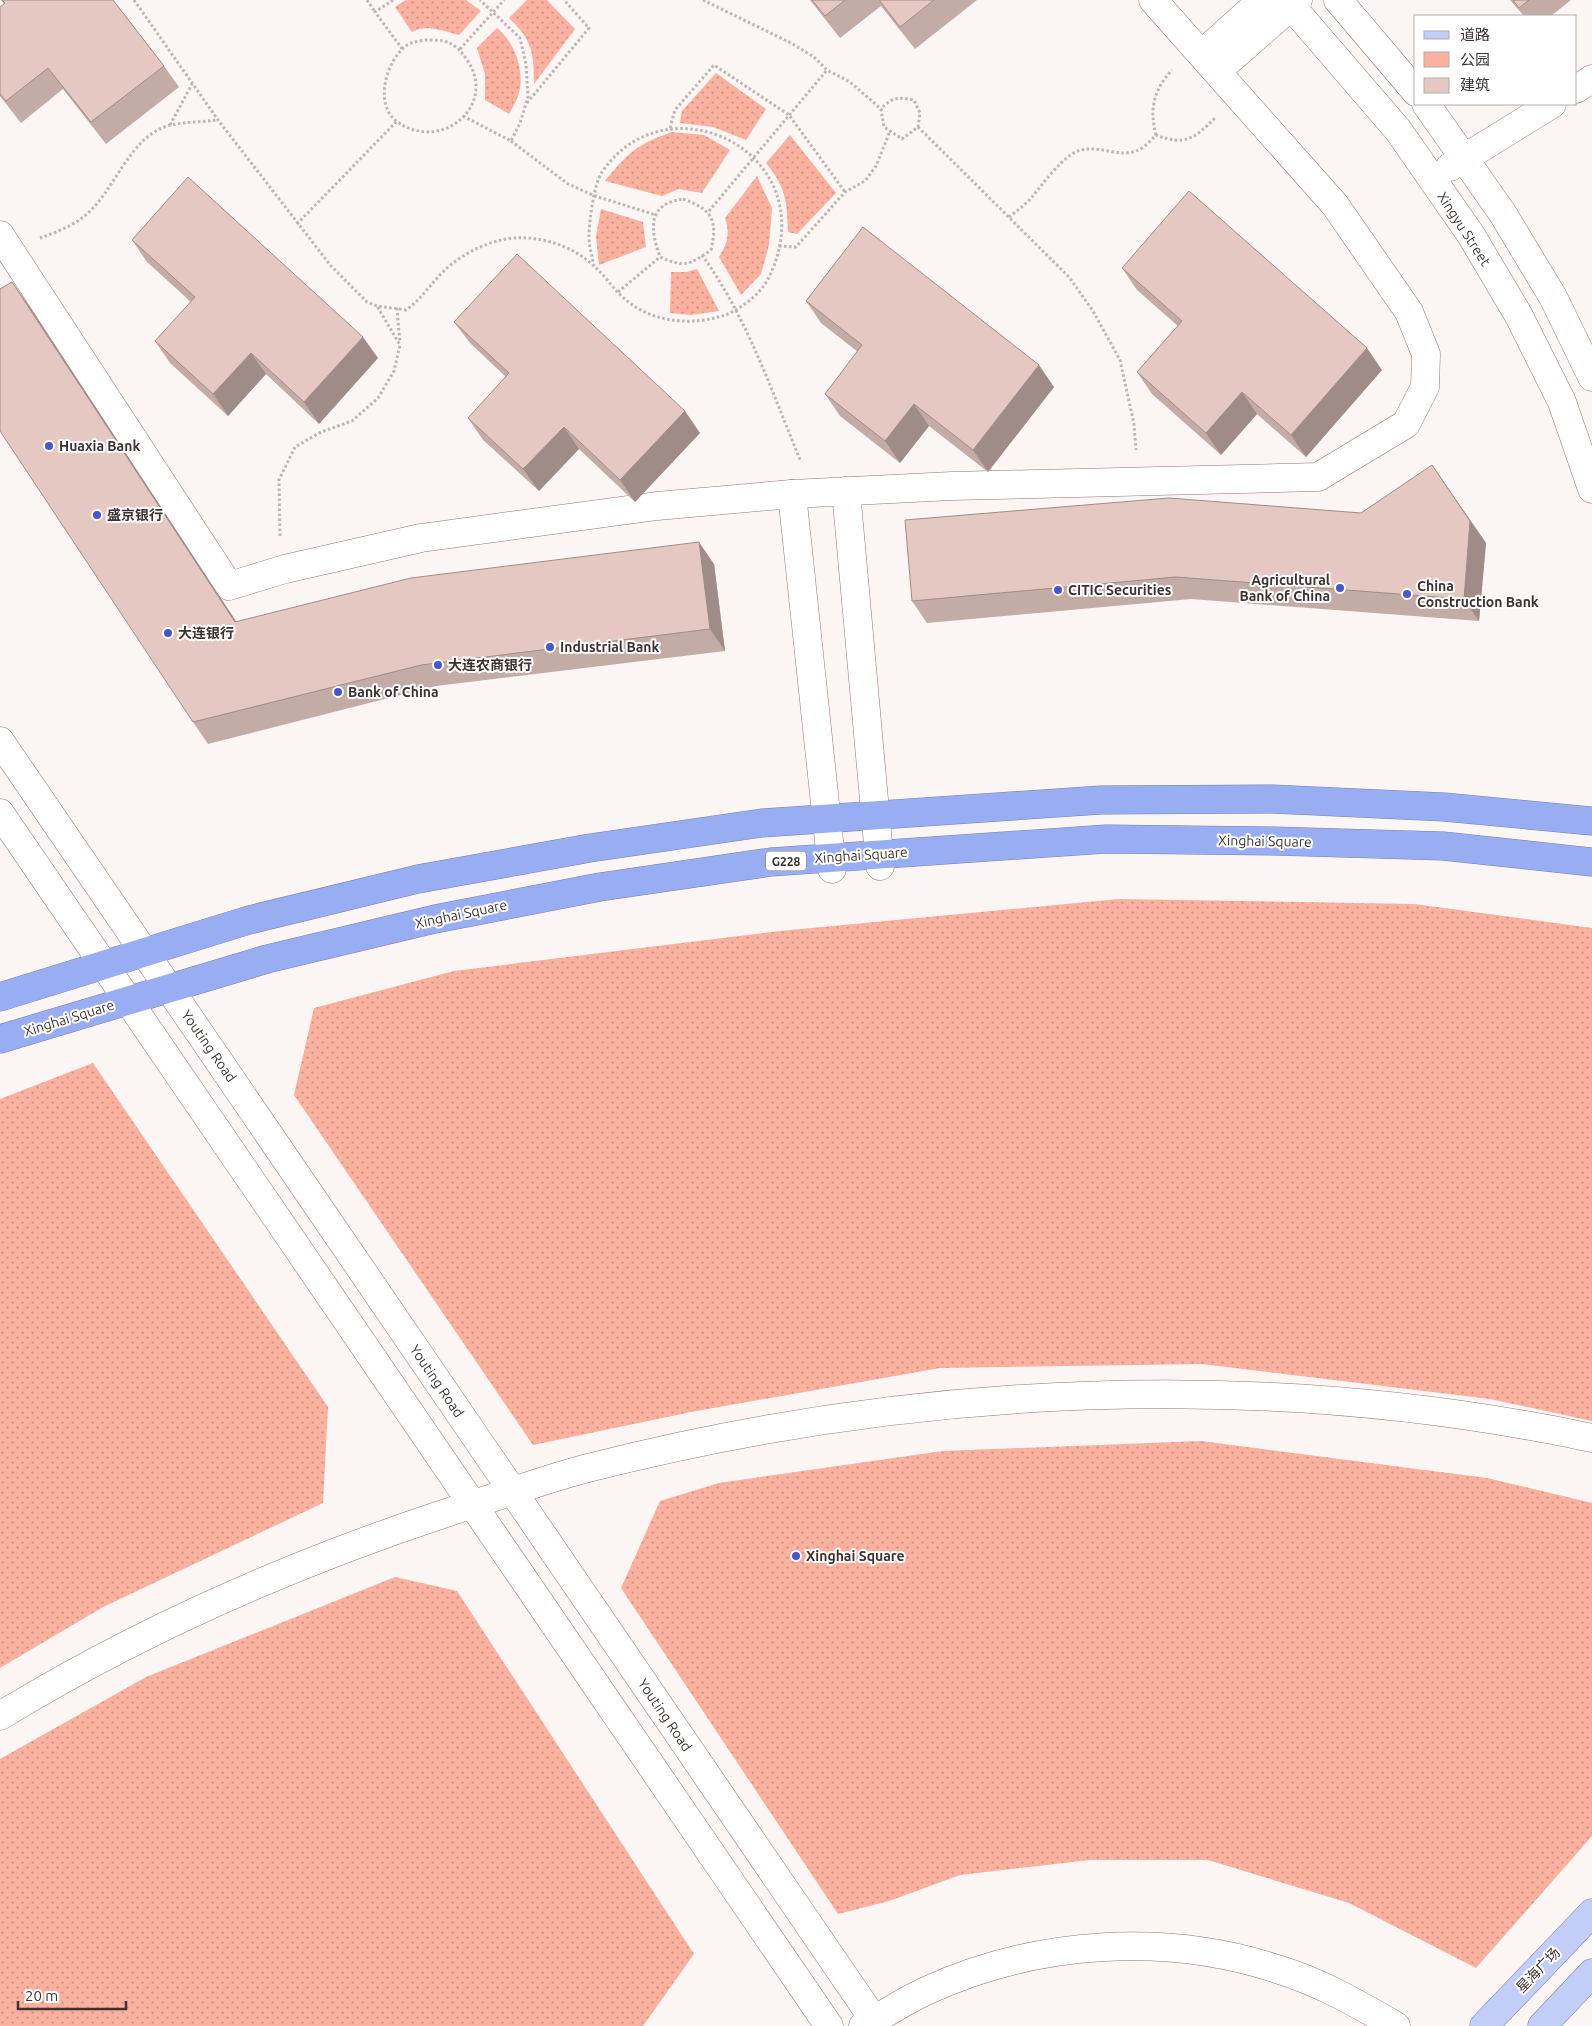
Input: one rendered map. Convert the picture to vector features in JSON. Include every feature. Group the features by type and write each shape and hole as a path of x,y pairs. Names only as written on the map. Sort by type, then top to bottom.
{"highway":[{"path":"0,997 249,920 418,879 590,848 762,823 1101,800 1272,799 1444,807 1592,821"},
{"name":"Xinghai Square","path":"0,1039 267,959 435,918 600,887 771,862 831,863 880,860 1106,840 1274,840 1444,846 1592,862"}],"main road":[{"name":"星海广场","path":"1484,2026 1592,1913"},
{"path":"1542,2026 1592,1974"}],"street":[{"path":"4,241 230,586 285,569 430,537 656,506 846,491 1138,480 1318,477 1406,424 1425,387 1426,354 1409,312 1335,205 1153,0"},
{"path":"1204,57 1262,0"},
{"path":"1338,0 1414,90"},
{"path":"1204,57 1292,2"},
{"name":"Xingyu Street","path":"1292,2 1398,130 1470,235 1518,316 1562,402 1592,489"},
{"path":"1577,88 1592,79"},
{"path":"1427,105 1503,214 1553,297 1592,377"},
{"path":"1432,178 1550,105"},
{"path":"846,491 880,860"},
{"path":"803,493 826,818 831,863"},
{"name":"Youting Road","path":"0,741 513,1492 869,2023"},
{"path":"0,813 829,2026"},
{"path":"0,1716 161,1629 242,1591 382,1534 585,1469 786,1425 898,1410 1021,1400 1110,1396 1214,1395 1332,1400 1446,1414 1592,1438"},
{"path":"869,2023 926,1991 993,1966 1064,1950 1135,1946 1207,1952 1277,1968 1344,1995 1396,2026"}],"path":[{"path":"134,0 218,120 297,224 331,266 367,302 376,306 406,310 422,298 439,276 467,252 506,239 544,239 570,251 594,266 628,302 652,315 684,322 712,320 736,311 748,303 770,276 781,237 781,206 772,180 754,156 730,140 702,130 670,128 642,137 622,151 601,173 595,196 589,237 594,266"},
{"path":"367,0 403,50"},
{"path":"375,12 393,0"},
{"path":"480,0 520,38 526,64 528,97 511,141"},
{"path":"460,49 504,0"},
{"path":"526,105 589,28 564,0"},
{"path":"703,0 791,43 814,57 827,70 850,82 881,109 884,127 902,139 918,127 920,113 914,100 899,97 889,100 881,109"},
{"path":"425,40 445,41 460,49 472,66 477,85 472,106 457,124 439,131 419,131 397,121 391,116 386,100 385,81 390,64 407,45 425,40"},
{"path":"1156,135 1153,123 1153,105 1157,88 1204,57"},
{"path":"670,128 675,110 714,65 789,115 845,192"},
{"path":"708,211 827,70"},
{"path":"169,125 192,84"},
{"path":"1156,135 1171,141 1183,141 1198,134 1238,94"},
{"path":"463,116 511,141 568,184 595,196 656,215"},
{"path":"4,241 52,234 82,218 109,189 127,158 147,138 169,125 218,120"},
{"path":"297,224 397,121"},
{"path":"918,127 1069,277 1094,311 1120,360 1134,424 1138,480"},
{"path":"779,246 796,247 845,192 865,181 876,166 890,131"},
{"path":"1009,217 1032,197 1042,181 1076,151 1095,148 1112,152 1131,152 1142,148 1156,135"},
{"path":"683,199 708,211 716,230 711,250 694,261 678,264 660,257 653,237 653,222 656,215 659,209 670,201 683,199"},
{"path":"702,256 715,273 736,311 803,493"},
{"path":"618,292 660,257"},
{"path":"376,306 400,345"},
{"path":"285,569 278,525 279,480 295,447 322,432 352,421 378,398 394,371 400,345 397,308"}],"green space":[{"path":"406,0 466,0 481,11 459,35 429,28 412,32 395,7"},
{"path":"527,0 547,0 575,29 534,84 530,47 523,33 509,18"},
{"path":"497,28 509,41 520,68 520,87 509,114 485,100 485,74 477,48"},
{"path":"716,73 766,109 746,140 713,127 680,123 682,111"},
{"path":"672,132 704,135 730,150 702,193 679,189 662,196 605,181 634,150 641,145"},
{"path":"790,135 836,193 797,234 788,232 784,195 778,180 766,163"},
{"path":"757,176 772,208 769,245 761,274 741,295 719,257 727,238 725,218"},
{"path":"601,209 643,222 646,247 599,265 596,236"},
{"path":"697,269 719,311 691,315 670,313 671,272 687,272"},
{"path":"1119,899 1414,904 1592,928 1592,1421 1490,1399 1202,1364 940,1368 691,1412 533,1445 294,1095 314,1008 454,971 780,931"},
{"path":"93,1063 328,1407 323,1503 103,1607 0,1668 0,1099"},
{"path":"1201,1441 1487,1478 1592,1503 1592,1836 1476,1968 1349,1903 1208,1860 1090,1860 960,1875 889,1901 838,1914 621,1588 660,1501 719,1483 943,1451"},
{"path":"395,1577 457,1591 694,1954 643,2026 0,2026 0,1759 146,1677"}],"building":[{"path":"2,0 113,0 164,66 91,122 48,68 6,101 0,94 0,7 5,3"},
{"path":"812,0 845,0 825,16"},
{"path":"879,0 934,0 900,27"},
{"path":"1513,0 1529,0 1519,8"},
{"path":"188,177 363,337 304,402 251,353 213,394 155,341 195,297 132,240"},
{"path":"1189,191 1367,348 1291,435 1242,392 1206,433 1137,372 1182,321 1122,268"},
{"path":"863,227 1039,365 973,450 914,404 885,441 825,394 862,345 806,301"},
{"path":"517,254 685,411 620,480 564,427 523,469 468,418 509,373 454,322"},
{"path":"12,282 235,622 411,578 699,542 710,629 421,665 193,722 0,431 0,289"},
{"path":"1432,465 1470,521 1464,599 1176,577 912,601 905,520 1169,498 1361,513"}],"place":[{"name":"Huaxia Bank","path":"49,446"},
{"name":"盛京银行","path":"97,515"},
{"name":"Agricultural Bank of China","path":"1340,588"},
{"name":"CITIC Securities","path":"1058,590"},
{"name":"China Construction Bank","path":"1407,594"},
{"name":"大连银行","path":"168,633"},
{"name":"Industrial Bank","path":"550,647"},
{"name":"大连农商银行","path":"438,665"},
{"name":"Bank of China","path":"338,692"},
{"name":"Xinghai Square","path":"796,1556"}]}
